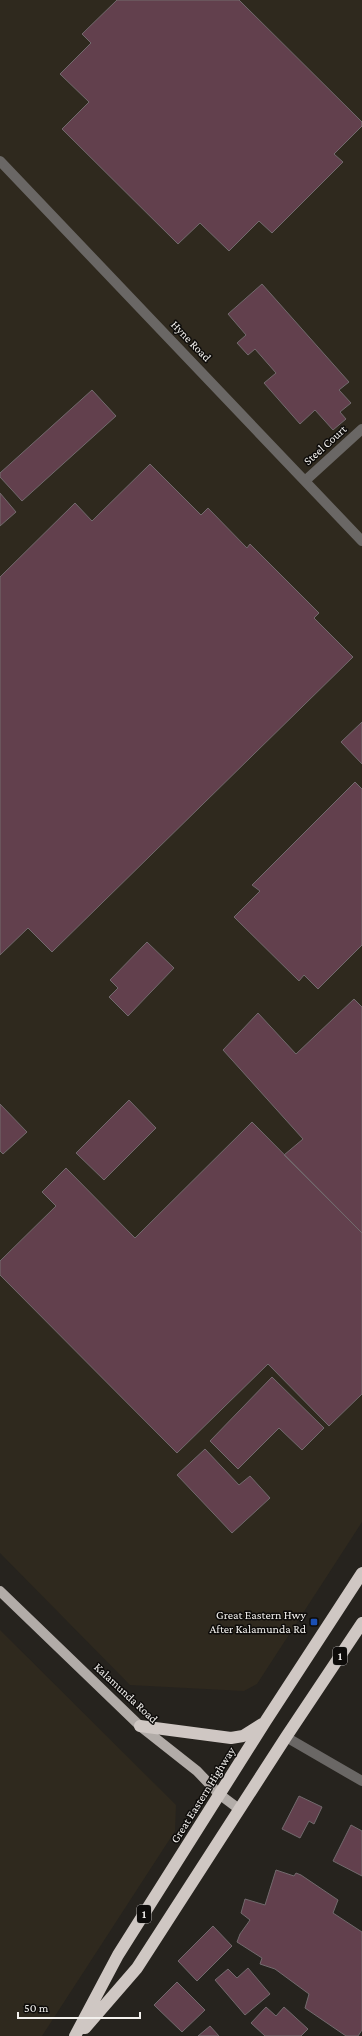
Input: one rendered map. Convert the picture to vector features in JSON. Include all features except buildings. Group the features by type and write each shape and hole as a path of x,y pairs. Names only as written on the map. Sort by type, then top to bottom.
{"highway":[{"name":"Great Eastern Highway","path":"77,2036 118,1955 219,1794 362,1573"},
{"name":"Great Eastern Highway","path":"77,2036 137,1968 239,1809 362,1623"},
{"path":"140,1726 231,1738 243,1736 265,1722"}],"main road":[{"name":"Kalamunda Road","path":"0,1591 140,1726 197,1771 219,1794 239,1809"}],"street":[{"name":"Hyne Road","path":"0,161 306,480 362,541"},
{"name":"Steel Court","path":"306,480 362,429"},
{"path":"286,1737 362,1781"}],"shaded area":[{"path":"0,0 362,0 362,1522 257,1684 244,1691 130,1685 0,1553"},
{"path":"0,1630 176,1805 175,1831 42,2036 0,2036"}],"place":[{"name":"Great Eastern Hwy After Kalamunda Rd","path":"314,1622"}]}
